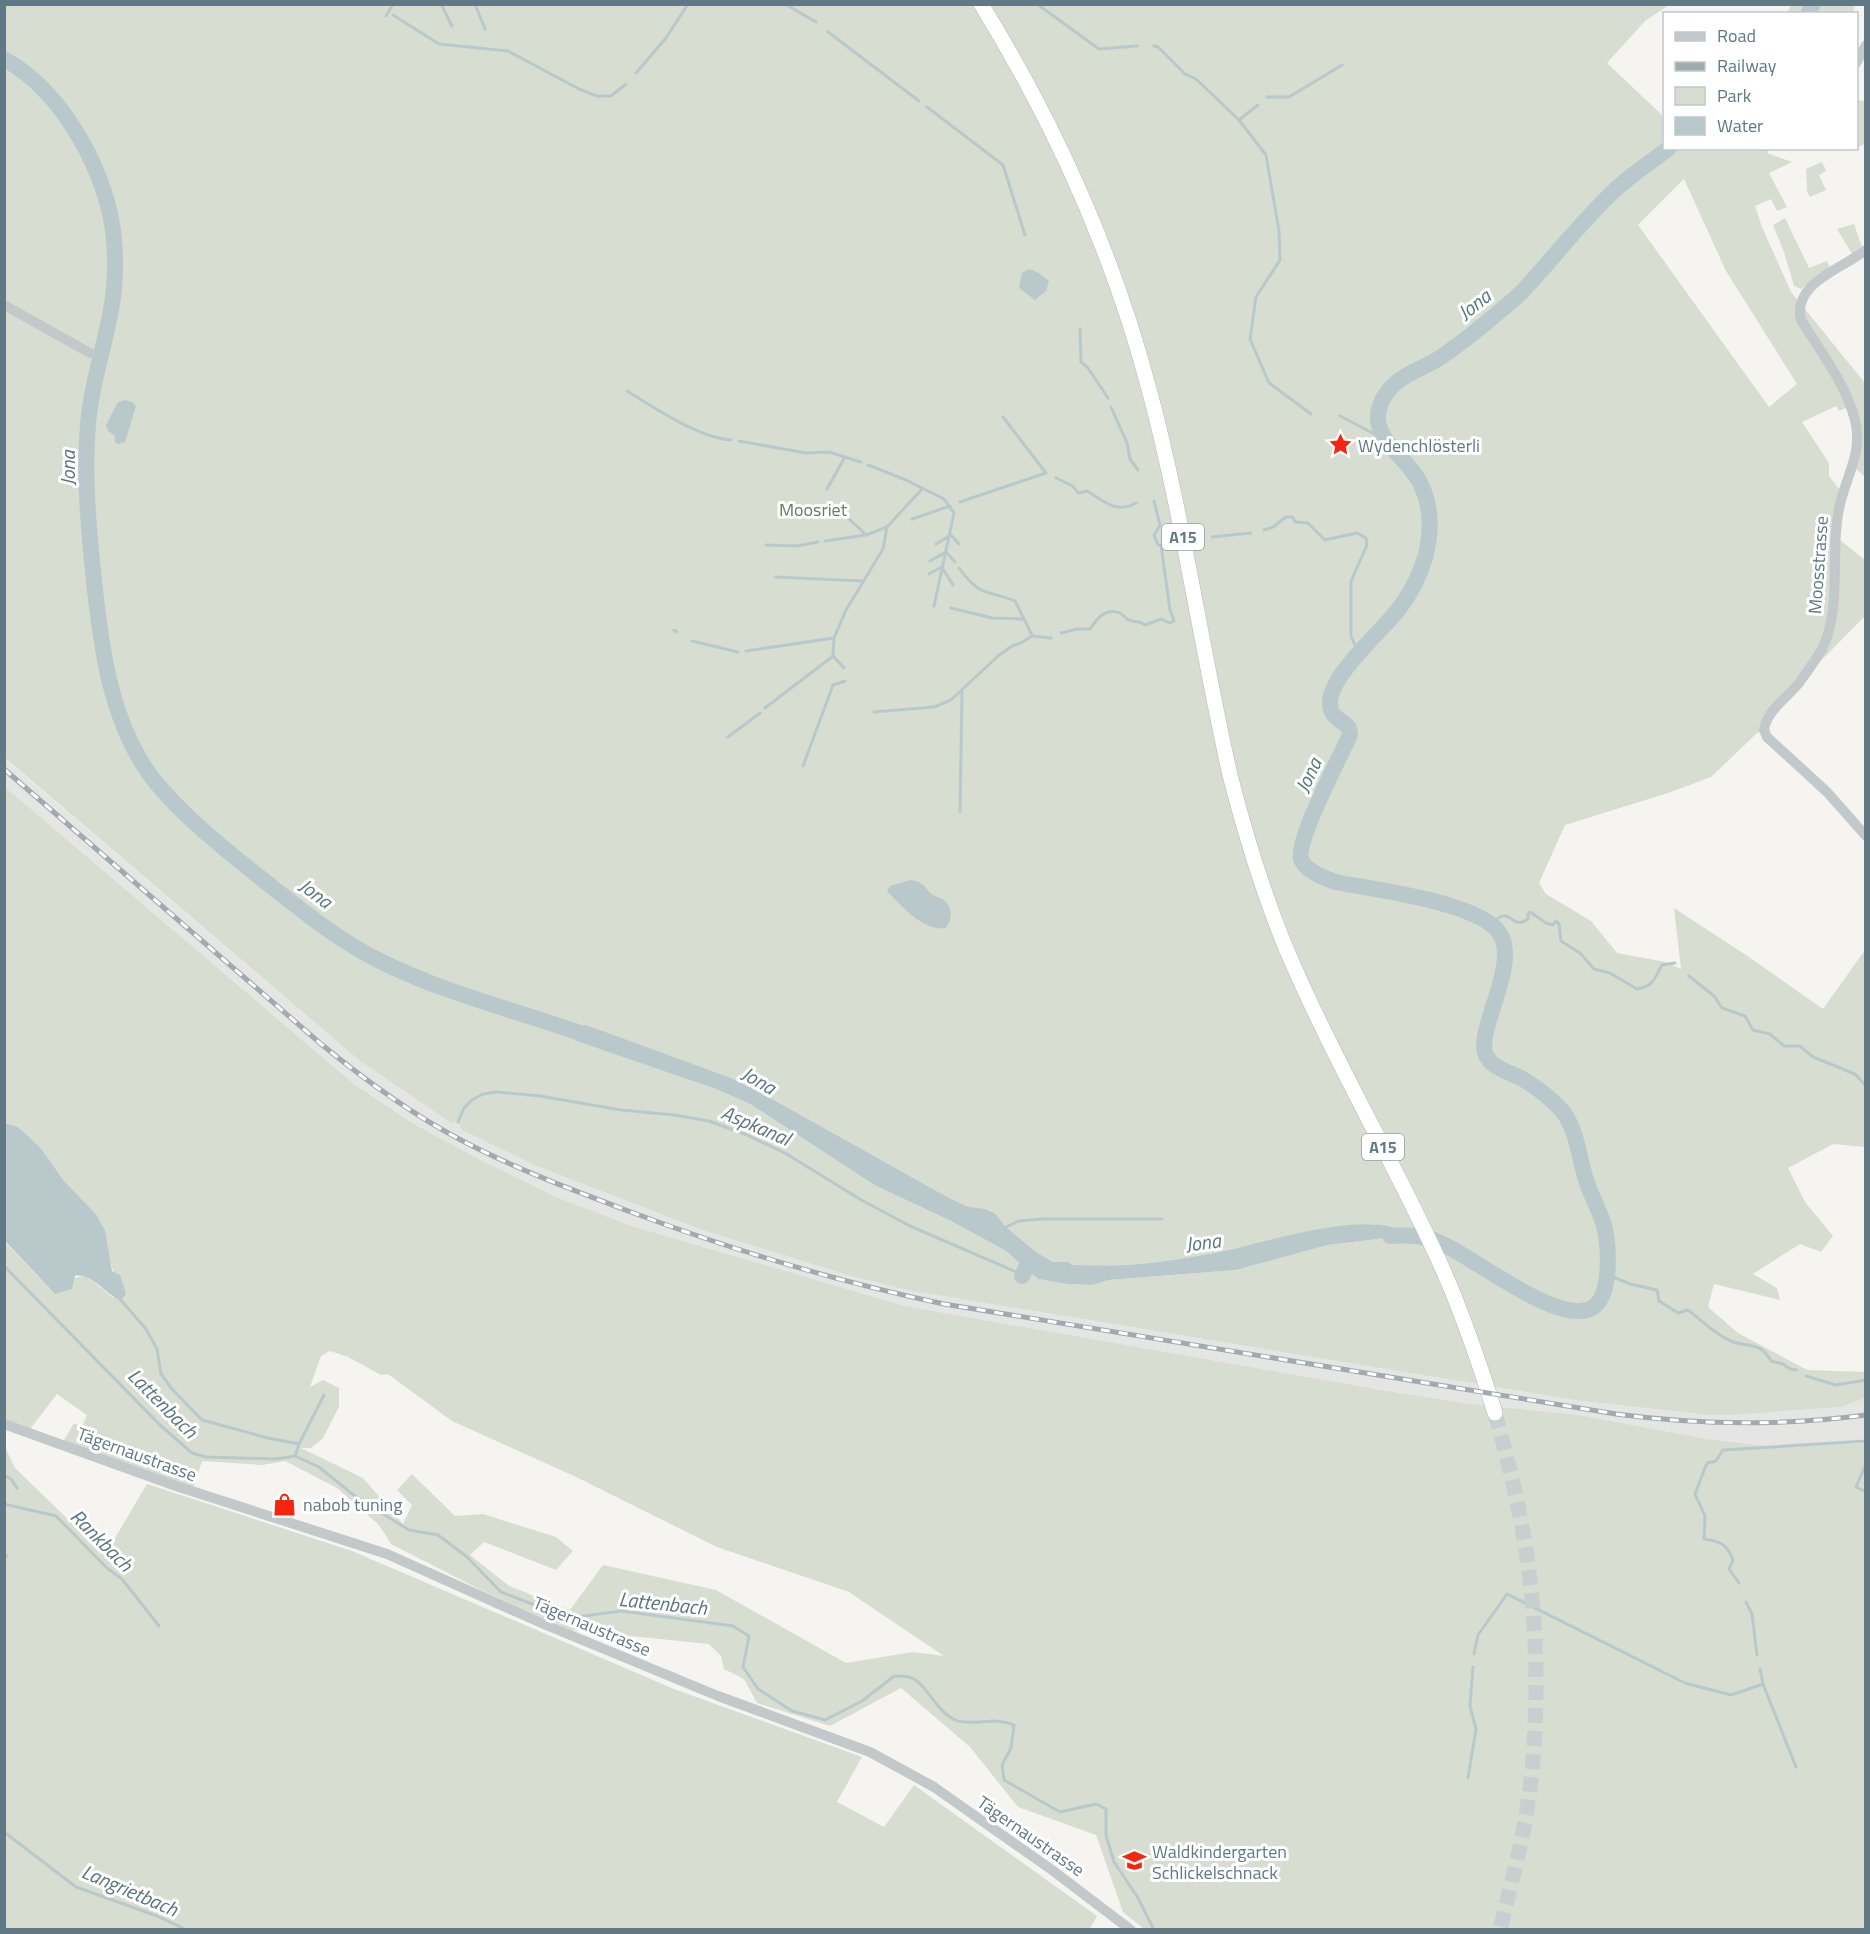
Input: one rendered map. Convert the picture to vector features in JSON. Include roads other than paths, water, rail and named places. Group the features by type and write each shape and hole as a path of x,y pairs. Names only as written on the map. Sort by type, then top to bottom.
{"highway":[{"name":"A15","path":"981,4 1018,68 1068,166 1102,245 1134,337 1171,478 1230,775 1242,822 1267,899 1286,949 1322,1028 1416,1212 1450,1286 1495,1413"}],"street":[{"path":"1858,61 1866,45"},
{"name":"Moosstrasse","path":"1866,250 1813,285 1804,292 1800,300 1798,310 1801,320 1840,385 1855,420 1858,438 1857,455 1843,494 1836,526 1832,619 1828,633 1812,666 1769,715 1764,730 1767,737 1827,792 1866,836"},
{"path":"4,305 90,353"},
{"name":"Tägernaustrasse","path":"4,1424 176,1486 387,1554 546,1625 718,1696 870,1752 934,1787 1131,1929"}],"water":[{"path":"1029,269 1049,281 1046,291 1035,300 1019,288 1022,273"},
{"path":"125,400 136,406 125,442 118,444 106,425 118,402"},
{"path":"910,880 921,884 933,895 946,902 951,916 946,928 929,926 913,917 887,891 890,886"},
{"path":"586,1025 734,1079 951,1199 969,1207 985,1209 996,1214 1005,1226 1036,1252 1053,1262 1068,1262 1072,1265 1113,1265 1160,1262 1214,1253 1315,1230 1369,1224 1392,1227 1411,1235 1328,1245 1236,1270 1109,1280 1092,1285 1038,1279 1006,1251 949,1220 876,1186 750,1104 716,1089 576,1041 564,1027"},
{"path":"5,1123 18,1127 40,1147 64,1181 96,1214 105,1230 112,1271 120,1275 126,1294 121,1300 88,1278 81,1276 75,1276 72,1289 55,1294 5,1241"}],"waterway":[{"path":"386,16 393,4"},
{"path":"441,4 452,26"},
{"path":"475,4 485,29"},
{"path":"636,73 666,38 688,4"},
{"path":"785,4 816,22"},
{"path":"1037,4 1099,49 1137,46"},
{"name":"Jona","path":"1809,12 1813,4"},
{"path":"393,15 439,44 508,51 579,89 597,96 611,96 626,84"},
{"path":"828,32 919,101"},
{"path":"1154,46 1158,47 1185,74 1196,79 1239,120 1266,155 1279,231 1280,260 1256,297 1250,339 1269,383 1311,414"},
{"name":"Jona","path":"4,59 25,73 63,113 93,163 110,215 115,249 114,284 111,310 90,410 86,461 87,498 103,652 117,706 138,756 166,794 210,836 297,907 350,944 378,960 428,982 583,1034"},
{"path":"1267,97 1289,97 1342,65"},
{"path":"1239,120 1258,105"},
{"path":"927,107 1003,165 1025,235"},
{"name":"Jona","path":"1390,1236 1412,1236 1434,1240 1450,1247 1536,1298 1558,1307 1577,1311 1592,1308 1599,1302 1606,1281 1608,1255 1603,1222 1586,1180 1575,1136 1568,1119 1544,1093 1498,1067 1487,1057 1484,1046 1486,1032 1505,961 1504,945 1498,931 1486,921 1447,905 1422,898 1335,882 1307,867 1301,859 1301,849 1312,817 1350,735 1349,728 1332,712 1330,704 1337,681 1398,610 1414,586 1427,549 1430,522 1428,504 1422,487 1416,476 1389,444 1378,421 1379,408 1386,394 1404,377 1434,362 1460,344 1516,297 1605,200 1666,150"},
{"path":"1080,329 1081,362 1088,368 1108,398"},
{"path":"627,391 691,428 718,438 731,440"},
{"path":"1111,407 1127,443 1130,459 1138,470"},
{"path":"1340,416 1384,439"},
{"path":"960,502 1046,473 1003,417"},
{"path":"739,441 806,453 829,452 861,462"},
{"path":"827,489 845,457"},
{"path":"868,465 906,480 944,499 954,513 934,606"},
{"path":"1056,478 1073,486 1078,493 1087,491 1116,507 1136,503"},
{"path":"765,708 833,656 834,638 846,610 883,549 887,527 922,489"},
{"path":"1154,501 1160,525 1154,535 1158,545 1163,545"},
{"path":"912,519 950,506"},
{"path":"842,512 865,534"},
{"path":"1264,530 1273,527 1286,517 1293,517 1295,522 1308,523 1325,540 1357,533 1366,538 1367,545 1351,581 1351,636 1359,654"},
{"path":"825,541 866,535 887,527"},
{"path":"1212,537 1251,533"},
{"path":"950,534 959,544"},
{"path":"936,544 949,536"},
{"path":"766,545 797,546 818,542"},
{"path":"1061,633 1090,629 1102,615 1110,612 1120,613 1129,620 1145,625 1161,619 1170,623 1174,621 1170,610 1161,545"},
{"path":"930,561 946,552 955,562"},
{"path":"929,574 943,566"},
{"path":"959,568 978,588 1015,601 1032,635"},
{"path":"943,569 953,585"},
{"path":"776,577 862,581"},
{"path":"951,608 992,618 1024,619"},
{"path":"874,712 934,707 951,700 1012,646 1032,636 1051,638"},
{"path":"746,651 834,638"},
{"path":"692,641 738,652"},
{"path":"833,656 844,668"},
{"path":"803,766 833,685 845,681"},
{"path":"960,812 962,691"},
{"path":"728,737 760,713"},
{"path":"1492,924 1503,916 1522,922 1528,919 1530,912 1546,923 1553,925 1556,921 1559,924 1561,941 1580,953 1594,969 1610,973 1637,989 1650,984 1662,965 1675,963"},
{"path":"1689,976 1714,996 1722,1008 1745,1016 1753,1030 1770,1034 1784,1046 1800,1046 1813,1057 1855,1074 1866,1086"},
{"name":"Aspkanal","path":"458,1122 464,1108 472,1100 483,1094 496,1092 540,1096 621,1110 709,1121 747,1135 785,1153 863,1201 910,1226 1028,1277"},
{"path":"1004,1228 1018,1221 1042,1219 1162,1219"},
{"path":"1022,1276 1030,1259"},
{"name":"Lattenbach","path":"4,1266 160,1425 192,1453 206,1457 276,1459 295,1456 319,1467 356,1497 409,1530 438,1535 466,1556 501,1592 568,1618 622,1611 733,1626 749,1636 743,1667 758,1689 792,1711 825,1720 862,1701 894,1676 902,1676 915,1680 944,1712 958,1721 999,1721 1014,1725 1011,1748 1002,1765 1004,1780 1060,1812 1096,1804 1106,1809 1106,1835 1114,1862 1138,1898 1154,1930"},
{"path":"1606,1274 1630,1284 1657,1290 1659,1301 1678,1313 1688,1310 1725,1338 1758,1348 1771,1361 1796,1370"},
{"path":"119,1298 146,1329 157,1349 161,1374 202,1420 299,1444"},
{"path":"1806,1376 1836,1385 1866,1380"},
{"path":"295,1456 324,1395"},
{"path":"1739,1583 1729,1569 1733,1560 1728,1550 1719,1542 1704,1539 1705,1516 1695,1494 1707,1463 1716,1461 1723,1450 1866,1441"},
{"path":"1866,1464 1856,1487 1866,1492"},
{"path":"4,1475 11,1479 17,1488"},
{"name":"Rankbach","path":"4,1504 56,1516 107,1568 122,1579 159,1626"},
{"path":"1474,1654 1478,1635 1507,1594 1685,1683 1731,1695 1763,1684"},
{"path":"1746,1602 1752,1614 1757,1655"},
{"path":"1468,1778 1476,1729 1470,1706 1473,1667"},
{"path":"1760,1669 1763,1684 1796,1767"},
{"name":"Langrietbach","path":"4,1832 76,1887 157,1916 187,1930"}],"tunnel":[{"path":"1495,1413 1517,1503 1529,1569 1536,1685 1533,1764 1528,1801 1520,1849 1500,1930"}],"railway":[{"path":"4,769 321,1044 388,1095 441,1129 503,1161 677,1229 828,1276 944,1304 1616,1414 1741,1423 1835,1419 1866,1415"}],"place":[{"name":"Wydenchlösterli","path":"1340,445"},
{"name":"nabob tuning","path":"285,1504"},
{"name":"Waldkindergarten Schlickelschnack","path":"1134,1861"}],"park label":[{"name":"Moosriet","path":"813,509"}]}
